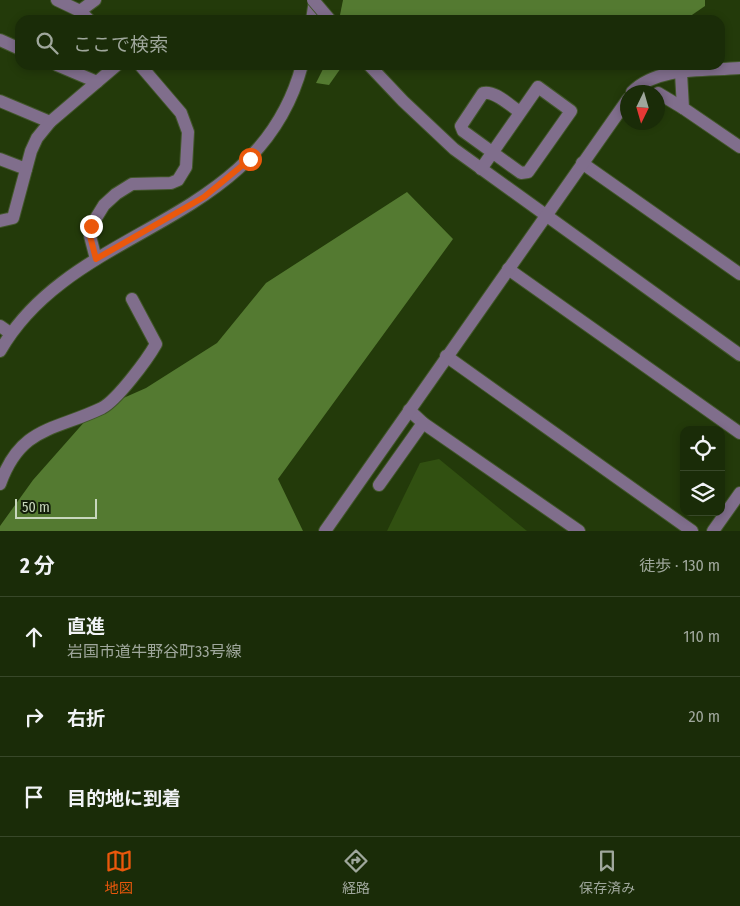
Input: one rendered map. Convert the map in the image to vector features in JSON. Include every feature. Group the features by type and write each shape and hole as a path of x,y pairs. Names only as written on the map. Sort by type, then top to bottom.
{"street":[{"path":"57,0 85,15 95,0"},
{"path":"312,15 314,0"},
{"path":"314,0 326,15"},
{"path":"0,40 15,47"},
{"path":"725,69 740,68"},
{"path":"68,70 96,82"},
{"path":"0,221 13,218 31,151 50,122 111,70"},
{"path":"96,259 90,236 91,226 104,205 116,194 132,184 171,184 178,180 186,167 188,132 181,113 144,70"},
{"path":"0,352 5,330 96,259 204,197 232,176 250,159 279,117 292,94 300,70"},
{"path":"374,70 403,101 454,149 740,355"},
{"path":"642,85 650,79 681,73 716,70"},
{"path":"681,73 683,108"},
{"path":"481,169 492,152 538,87 571,111 528,172 521,173 492,152 463,131 461,126 483,93 492,93 520,112"},
{"path":"665,98 740,147"},
{"path":"0,101 50,122"},
{"path":"325,531 620,110"},
{"path":"0,159 26,169"},
{"path":"582,163 740,274"},
{"path":"508,269 740,433"},
{"path":"0,484 6,466 24,443 52,426 104,407 145,364 156,344 132,298"},
{"path":"446,356 692,531"},
{"path":"409,410 423,423 579,531"},
{"path":"379,485 423,423"},
{"path":"713,531 740,493"}],"green space":[{"path":"343,0 705,0 705,6 692,15 340,15"},
{"path":"322,70 340,70 329,85 316,83"},
{"path":"407,192 453,239 278,479 303,531 0,531 0,526 33,480 94,411 146,388 217,343 266,283"},
{"path":"439,459 527,531 387,531 420,463"}],"route":[{"path":"91,226 90,236 96,259 152,229 204,197 232,176 250,159"}]}
